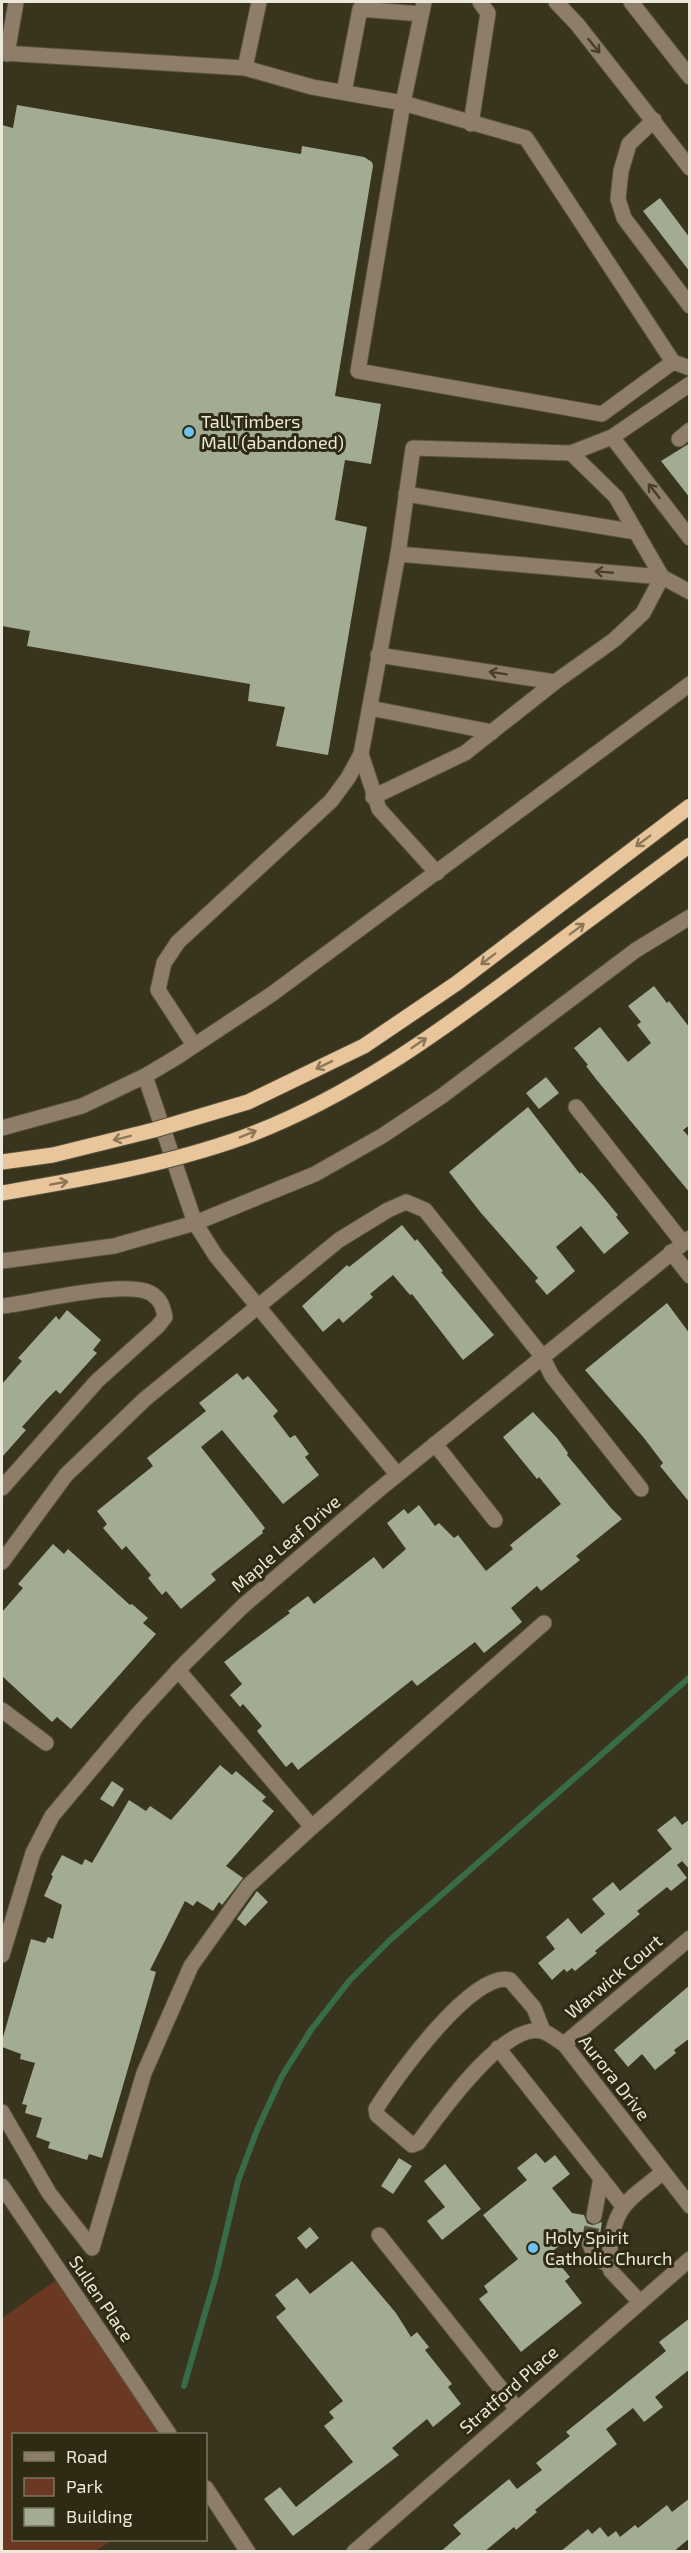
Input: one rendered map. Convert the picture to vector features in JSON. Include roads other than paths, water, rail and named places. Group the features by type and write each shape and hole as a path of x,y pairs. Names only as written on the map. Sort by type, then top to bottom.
{"main road":[{"path":"2,1162 54,1155 154,1130 248,1102 364,1046 457,983 690,806"},
{"path":"2,1193 102,1175 181,1156 244,1137 306,1110 378,1071 474,1006 690,845"}],"street":[{"path":"16,2 4,54 245,68 312,87 403,104 526,138 674,362 690,368"},
{"path":"245,68 259,2"},
{"path":"471,124 488,12 480,2"},
{"path":"556,2 577,24 690,168"},
{"path":"631,2 690,77"},
{"path":"344,92 360,9 423,8 403,104 358,371 602,414 674,362"},
{"path":"654,120 629,144 621,171 618,199 624,218 645,249 690,306"},
{"path":"194,1045 158,990 164,963 178,942 331,801 362,754 398,554 413,448 571,453 612,437 690,384"},
{"path":"612,437 690,538"},
{"path":"571,453 616,498 662,577"},
{"path":"406,494 636,532"},
{"path":"398,554 662,577 690,592"},
{"path":"373,797 465,753 555,682 614,640 643,613 662,577"},
{"path":"378,655 555,682"},
{"path":"2,1128 82,1106 145,1076 194,1045 272,994 690,684"},
{"path":"370,708 492,732"},
{"path":"362,754 373,797 379,809 437,873"},
{"path":"2,1261 114,1246 195,1223 315,1174 382,1136 442,1096 636,950 690,917"},
{"path":"145,1076 195,1223 216,1256 256,1306 397,1474"},
{"path":"576,1107 681,1244 690,1276"},
{"path":"2,1562 66,1475 145,1399 339,1240 387,1210 406,1202 425,1210 542,1356 552,1376 641,1489"},
{"name":"Maple Leaf Drive","path":"2,1955 33,1854 52,1816 178,1670 243,1606 397,1474 681,1244"},
{"path":"2,1306 101,1290 132,1289 151,1293 163,1304 165,1317 159,1326 98,1381 2,1488"},
{"path":"435,1444 495,1520"},
{"path":"2,2112 49,2193 92,2248 144,2073 191,1966 248,1886 544,1623"},
{"path":"178,1670 312,1827"},
{"path":"2,1710 45,1743"},
{"name":"Warwick Court","path":"564,2044 690,1938"},
{"path":"504,1978 510,1980 534,2008 543,2031 520,2033 498,2048 461,2087 418,2143 412,2145 377,2115 376,2109 412,2058 459,2007 491,1982 504,1978"},
{"name":"Aurora Drive","path":"543,2031 564,2044 690,2206"},
{"path":"498,2048 623,2206"},
{"path":"640,2302 611,2271 609,2265 615,2218 623,2206 663,2172"},
{"path":"594,2216 601,2178"},
{"name":"Sullen Place","path":"2,2186 168,2433"},
{"path":"379,2235 518,2409"},
{"path":"589,2242 595,2257 609,2265"},
{"name":"Stratford Place","path":"354,2552 690,2259"},
{"path":"207,2490 248,2552"}],"waterway":[{"path":"184,2386 216,2275 238,2181 257,2130 282,2076 311,2030 350,1980 390,1940 690,1677"}],"tunnel":[{"path":"589,2242 594,2216"}],"place":[{"name":"Tall Timbers Mall (abandoned)","path":"189,432"},
{"name":"Holy Spirit Catholic Church","path":"533,2248"}]}
